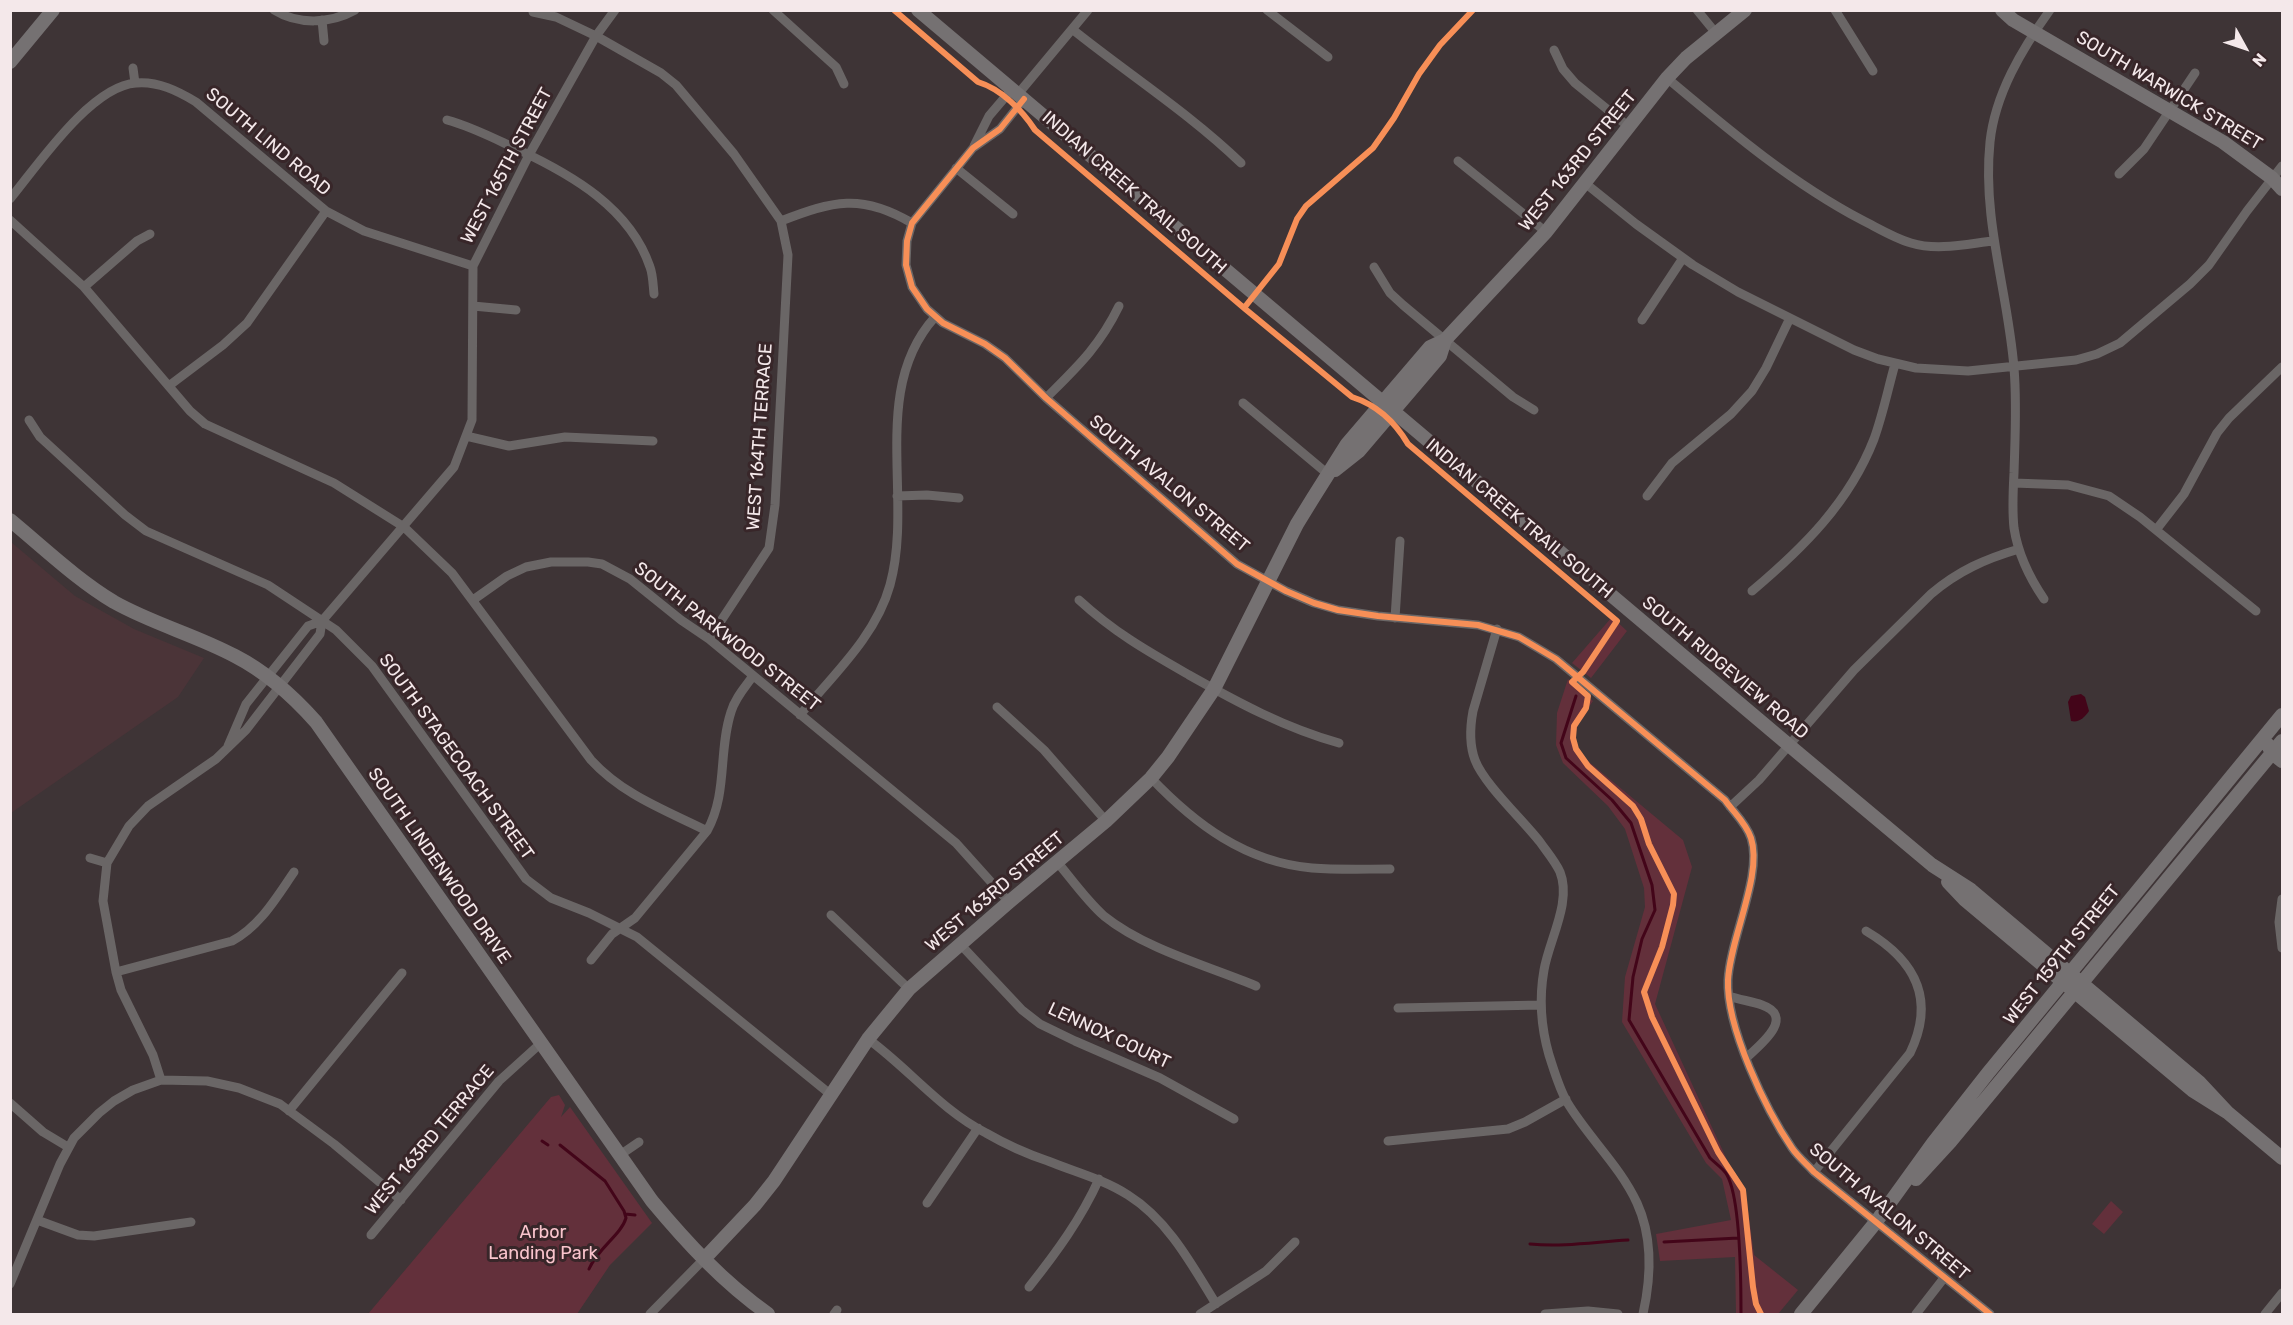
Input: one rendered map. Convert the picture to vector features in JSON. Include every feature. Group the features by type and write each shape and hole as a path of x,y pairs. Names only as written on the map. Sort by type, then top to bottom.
{"street":[{"path":"10,62 52,10"},
{"path":"274,10 294,19 322,20 355,10"},
{"name":"WEST 165TH STREET","path":"228,746 246,704 308,626 322,621 454,467 472,420 473,266 529,155 596,36 615,10"},
{"path":"772,10 836,68 844,84"},
{"name":"SOUTH RIDGEVIEW ROAD","path":"918,10 1788,746 1932,865 1965,900 2078,987 2192,1090 2227,1112 2283,1158"},
{"path":"973,148 1000,129 1018,94 1088,10"},
{"path":"1267,10 1328,57"},
{"path":"1697,10 1715,32"},
{"name":"WEST 163RD STREET","path":"650,1314 755,1204 787,1162 868,1039 909,989 1106,822 1151,778 1192,724 1214,689 1297,524 1347,444 1388,406 1430,347 1445,340 1546,232 1686,57 1744,10"},
{"path":"1835,10 1873,71"},
{"name":"SOUTH WARWICK STREET","path":"2002,10 2013,20 2223,141 2283,189"},
{"path":"2044,598 2028,573 2014,528 2016,402 2014,367 1993,241 1988,190 1990,140 2006,82 2050,10"},
{"path":"533,12 556,16 661,73 676,86 735,154 781,221 827,204 846,203 879,208 895,213 912,223"},
{"path":"322,20 324,41"},
{"path":"1072,29 1123,70 1180,111 1241,163"},
{"path":"1554,50 1563,69 1575,83 1629,127"},
{"path":"133,68 135,83"},
{"path":"2119,174 2144,149 2195,74"},
{"path":"1667,78 1783,171 1820,196 1876,227 1912,243 1933,246 1993,241"},
{"name":"SOUTH LIND ROAD","path":"10,199 80,115 96,101 110,91 135,83 158,84 196,102 326,211 364,231 473,266"},
{"path":"800,715 873,625 890,585 896,552 898,422 908,365 920,336 935,317 919,299 906,265 907,241 912,223 973,148 989,116 1018,94"},
{"path":"447,120 468,126 556,168 588,188 616,213 637,239 651,268 654,294"},
{"path":"1458,161 1546,232"},
{"path":"1585,183 1683,258 1738,292 1854,350 1895,364 1942,371 2057,363 2086,358 2110,348 2129,336 2209,266 2283,166"},
{"path":"956,168 1013,214"},
{"path":"170,385 223,345 247,323 326,211"},
{"path":"10,220 84,287 190,411 205,424 334,483 404,527 452,573 603,773 638,798 706,831"},
{"name":"WEST 164TH TERRACE","path":"709,639 769,548 775,505 788,255 781,221"},
{"path":"84,287 136,241 150,234"},
{"path":"1642,320 1683,258"},
{"path":"1374,267 1390,293 1513,397 1534,410"},
{"path":"473,306 516,310"},
{"path":"1046,398 1095,348 1107,332 1119,306"},
{"name":"SOUTH AVALON STREET","path":"935,317 1005,358 1046,398 1225,555 1269,582 1314,603 1359,614 1467,623 1497,629 1528,641 1556,659 1725,800 1742,820 1751,838 1754,860 1747,900 1732,946 1728,981 1729,996 1738,1041 1782,1132 1794,1151 1814,1172 1990,1314"},
{"path":"1647,496 1672,463 1731,414 1746,398 1766,368 1790,318"},
{"path":"1752,591 1801,549 1835,510 1849,488 1873,441 1895,364"},
{"path":"2156,530 2184,494 2217,433 2229,418 2283,367"},
{"path":"1243,403 1329,475"},
{"name":"SOUTH STAGECOACH STREET","path":"29,420 40,437 125,515 146,531 268,585 336,630 372,666 525,879 551,898 637,937 830,1094"},
{"path":"466,436 510,446 565,437 653,441"},
{"path":"2014,483 2068,485 2095,491 2123,505 2256,611"},
{"path":"897,496 927,495 959,498"},
{"name":"SOUTH LINDENWOOD DRIVE","path":"10,519 83,581 114,602 237,657 294,697 316,722 652,1201 681,1236 730,1285 768,1314"},
{"path":"1395,618 1400,540"},
{"path":"1730,807 1759,780 1854,670 1944,582 1974,565 2019,549"},
{"name":"SOUTH PARKWOOD STREET","path":"473,600 507,576 526,567 551,562 602,564 630,579 681,620 709,639 956,843 1009,902"},
{"path":"1079,600 1128,640 1214,689 1288,726 1339,743"},
{"name":"WEST 165TH STREET","path":"107,863 129,826 148,806 216,759 246,730 320,634 322,621"},
{"path":"1497,629 1473,711 1471,736 1476,761 1481,771 1551,856 1562,880 1562,899 1547,957 1541,1005 1549,1054 1566,1099 1627,1184 1639,1209 1649,1249 1650,1264 1650,1281 1643,1314"},
{"path":"591,960 612,934 635,918 706,831 714,817 720,799 726,729 741,691 753,676"},
{"path":"997,707 1044,750 1106,822"},
{"name":"WEST 159TH STREET","path":"1801,1314 1876,1222 1947,1125 2066,977 2283,715"},
{"path":"2264,738 2283,740"},
{"path":"2264,738 2277,757"},
{"name":"WEST 159TH STREET","path":"1876,1222 1946,1147 2078,987 2277,757 2283,740"},
{"path":"1151,778 1176,804 1211,832 1232,845 1273,861 1310,868 1390,869"},
{"path":"90,858 107,863 104,908 121,990 153,1055 161,1080"},
{"path":"1058,863 1088,899 1116,925 1172,952 1256,986"},
{"path":"117,972 232,941 247,933 260,920 294,872"},
{"path":"2283,899 2279,922 2279,936 2283,948"},
{"path":"831,915 909,989"},
{"path":"1814,1172 1910,1053 1922,1021 1920,995 1910,969 1886,944 1866,931"},
{"name":"LENNOX COURT","path":"960,944 1022,1010 1040,1024 1151,1074 1234,1119"},
{"path":"289,1111 402,973"},
{"path":"1729,996 1761,1004 1774,1012 1776,1017 1773,1029 1746,1058"},
{"path":"1398,1008 1541,1005"},
{"path":"868,1039 948,1108 978,1128 1045,1161 1099,1179 1129,1195 1155,1217 1179,1245 1216,1304"},
{"name":"WEST 163RD TERRACE","path":"371,1235 500,1081 541,1043"},
{"path":"10,1284 68,1147 87,1124 114,1101 133,1090 161,1080 192,1079 224,1084 280,1104 334,1144 401,1200"},
{"path":"1388,1141 1508,1129 1566,1099"},
{"path":"10,1103 43,1132 68,1147"},
{"path":"927,1203 978,1128"},
{"path":"620,1155 639,1142"},
{"path":"1029,1287 1063,1244 1088,1204 1099,1179"},
{"path":"37,1220 78,1235 94,1236 191,1222"},
{"path":"1200,1314 1266,1271 1295,1242"},
{"path":"1916,1314 1944,1278"},
{"path":"2265,1314 2283,1293"},
{"path":"1545,1314 1573,1311 1618,1314"}],"shaded area":[{"path":"11,542 75,596 134,629 204,658 178,697 11,813"},
{"path":"2081,694 2085,697 2089,711 2082,719 2071,721 2068,702 2071,696"}],"green space":[{"path":"1612,617 1627,631 1591,678 1572,663"},
{"path":"1568,679 1593,701 1577,727 1576,740 1582,756 1683,840 1692,867 1655,1004 1729,1164 1745,1188 1754,1255 1798,1290 1778,1314 1736,1314 1735,1257 1660,1261 1656,1234 1731,1220 1722,1179 1706,1163 1622,1022 1625,977 1645,907 1644,888 1625,829 1608,806 1563,763 1556,745 1557,713"},
{"name":"Arbor Landing Park","path":"559,1095 565,1105 561,1117 570,1107 652,1223 610,1265 577,1314 368,1314 551,1097"},
{"path":"2111,1201 2123,1212 2104,1234 2092,1224"}],"waterway":[{"path":"1576,696 1561,743 1566,758 1612,800 1631,823 1652,885 1655,910 1642,939 1633,977 1629,1020 1710,1158 1726,1173 1732,1187 1738,1222 1741,1314"},
{"path":"542,1141 548,1145"},
{"path":"560,1145 605,1181 626,1218 589,1269"},
{"path":"625,1214 635,1215"},
{"path":"1664,1242 1738,1238"},
{"path":"1530,1244 1567,1245 1628,1240"}],"cycle path":[{"name":"INDIAN CREEK TRAIL SOUTH","path":"894,10 978,82 987,85 1010,101 1035,130 1244,308 1352,397 1385,415 1408,444 1617,621 1583,672 1572,682 1588,696 1586,708 1574,726 1573,738 1576,749 1588,766 1633,806 1674,894 1662,947 1644,992 1652,1017 1718,1152 1743,1190 1753,1287 1756,1304 1761,1314"},
{"path":"1244,308 1279,264 1297,219 1306,206 1373,148 1440,45 1473,10"},
{"path":"1024,99 1000,129 973,148 912,223 907,241 906,265 912,287 927,309 943,323 985,344 1005,358 1046,398 1237,564 1286,591 1338,610 1478,625 1519,637 1556,659 1725,800 1749,833 1754,853 1750,888 1734,945 1728,980 1734,1021 1760,1091 1794,1151 1814,1172 1990,1314"}]}
